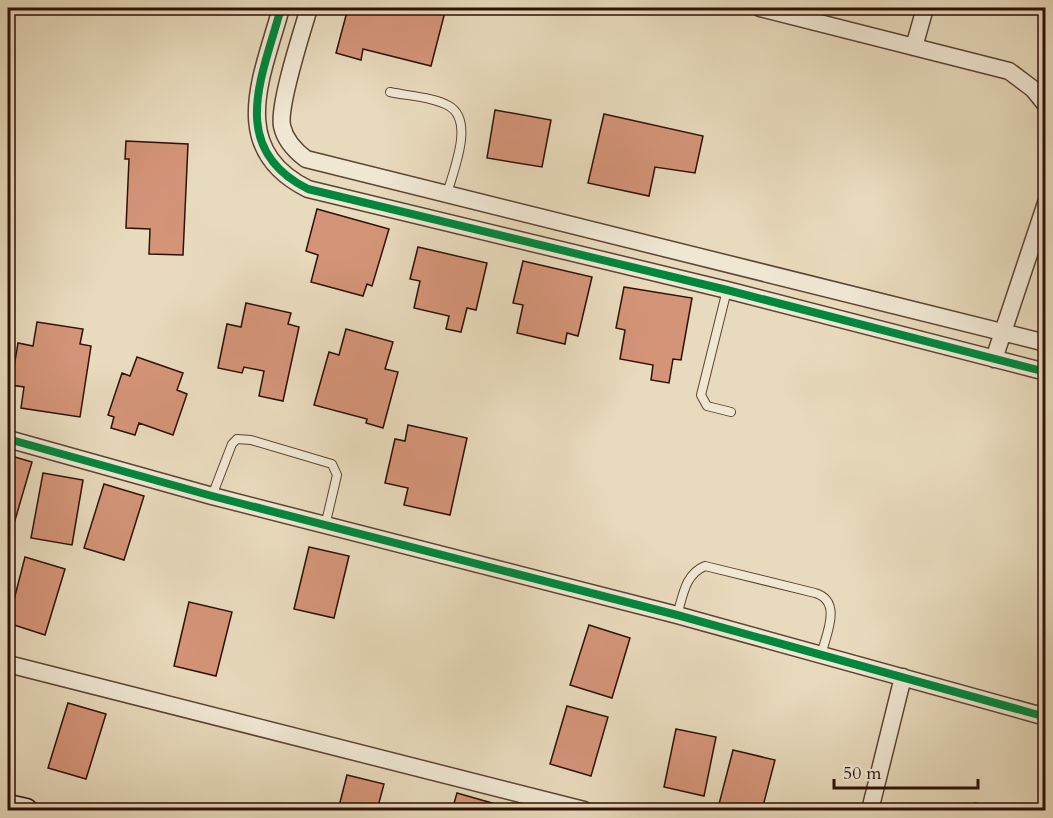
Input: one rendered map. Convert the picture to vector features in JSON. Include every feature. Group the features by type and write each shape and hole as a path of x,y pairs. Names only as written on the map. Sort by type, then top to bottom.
{"main road":[{"path":"8,806 26,810"}],"street":[{"path":"281,8 257,99 256,125 262,144 272,162 294,182 322,192 727,290 1046,372"},
{"path":"309,8 282,113 285,136 291,146 315,163 1046,343"},
{"path":"760,8 1009,71 1033,89 1046,105"},
{"path":"914,47 925,8"},
{"path":"994,358 1046,203"},
{"path":"8,439 325,526 677,615 1046,717"},
{"path":"8,664 584,810"},
{"path":"870,810 903,677"}],"lane":[{"path":"390,92 448,105 458,116 464,129 447,194"},
{"path":"727,290 701,395 707,406 731,412"},
{"path":"212,496 232,444 237,439 251,440 323,460 332,465 336,475 325,526"},
{"path":"677,615 687,581 694,572 705,566 815,593 825,597 832,611 821,655"}],"building":[{"path":"348,8 446,8 431,66 363,49 361,60 336,53"},
{"path":"495,110 551,120 542,167 487,158"},
{"path":"604,114 703,136 695,173 655,167 649,196 588,183"},
{"path":"126,141 188,144 183,255 149,254 150,229 126,228 129,159 125,159"},
{"path":"317,209 389,229 372,286 367,284 363,296 311,282 318,255 306,251"},
{"path":"418,247 487,263 476,310 467,308 461,332 446,329 449,316 414,308 420,281 410,279"},
{"path":"523,261 592,277 578,336 567,333 565,344 517,333 523,305 513,303"},
{"path":"624,287 692,298 681,360 673,359 669,383 651,380 653,365 620,359 625,330 616,328"},
{"path":"246,303 291,313 288,324 299,327 283,401 259,396 264,371 244,367 242,373 218,368 227,324 241,327"},
{"path":"37,322 83,329 80,344 91,346 80,417 21,408 24,387 11,385 18,343 33,346"},
{"path":"346,329 393,342 385,369 398,372 383,428 366,423 367,419 314,405 329,352 339,355"},
{"path":"137,357 183,373 177,390 187,394 173,435 139,423 135,435 111,428 114,417 108,415 122,373 130,376"},
{"path":"408,425 467,438 450,515 404,505 408,488 385,483 395,439 405,441"},
{"path":"8,455 32,462 13,527 8,525"},
{"path":"43,473 83,480 72,545 31,538"},
{"path":"104,484 144,496 124,560 84,548"},
{"path":"309,547 349,556 334,618 294,609"},
{"path":"25,557 65,569 45,635 8,623"},
{"path":"189,602 232,612 216,676 174,666"},
{"path":"589,625 630,638 612,698 570,685"},
{"path":"68,703 106,714 86,779 48,768"},
{"path":"567,706 608,717 591,776 550,764"},
{"path":"676,729 716,737 704,796 664,787"},
{"path":"733,750 775,760 762,810 718,808"},
{"path":"347,775 384,784 377,810 338,810"},
{"path":"457,793 506,807 504,810 452,810"},
{"path":"975,803 1006,810 974,810"}],"cycle path":[{"path":"281,8 260,84 257,108 259,131 267,153 283,172 308,189 727,290 1046,372"},
{"path":"8,439 212,496 677,615 1046,717"}]}
